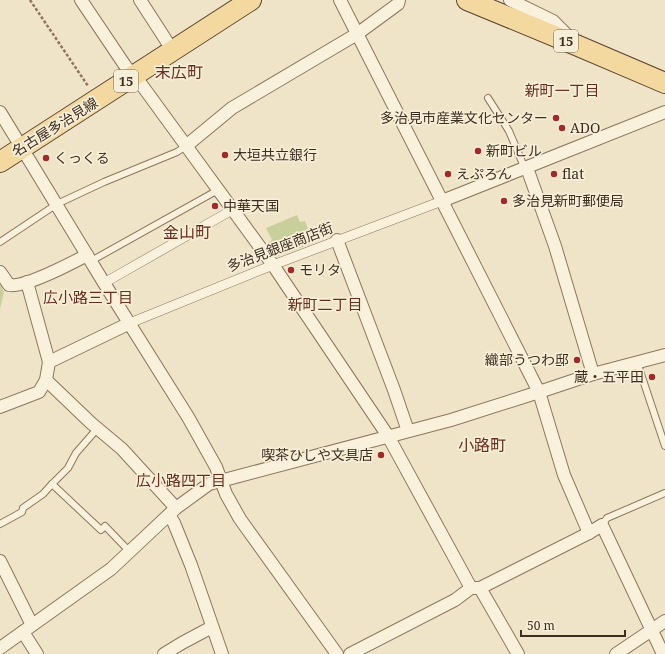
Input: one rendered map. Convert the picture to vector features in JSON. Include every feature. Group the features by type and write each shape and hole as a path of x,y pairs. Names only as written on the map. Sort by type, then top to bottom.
{"main road":[{"name":"名古屋多治見線","path":"0,162 251,0"},
{"name":"15","path":"467,0 665,83"}],"street":[{"path":"80,0 126,68 134,76 273,265 388,436 475,588 518,654"},
{"path":"140,0 173,51"},
{"path":"340,0 539,392 564,475 589,533"},
{"path":"186,146 232,108 357,34 398,4 399,0"},
{"path":"510,0 553,21 576,45"},
{"path":"0,112 188,417 216,467 226,494 240,519 337,654"},
{"path":"442,201 665,112"},
{"path":"526,168 555,246 592,374"},
{"name":"多治見銀座商店街","path":"130,323 273,265 442,201"},
{"path":"104,283 232,210"},
{"path":"337,240 394,390 408,432"},
{"path":"0,272 9,285 14,286 89,258"},
{"path":"0,407 39,392 46,380 49,362 27,282"},
{"path":"49,362 130,323"},
{"path":"0,648 111,569 172,512 209,484 451,420 592,374 665,355"},
{"path":"46,380 97,429 122,449 172,512 174,522 222,654"},
{"path":"350,654 455,600 475,588 540,563 602,524 663,654"},
{"path":"0,561 28,628 37,654"},
{"path":"616,654 665,621"},
{"path":"164,654 212,627"}],"lane":[{"path":"488,98 509,131 526,168"},
{"path":"0,242 57,204 104,182 177,152 186,146"},
{"path":"89,258 218,190"},
{"path":"637,362 665,446"},
{"path":"0,524 22,512 23,508 43,494 68,468 76,453 97,429"},
{"path":"52,484 101,530 105,526 130,552"},
{"path":"602,524 607,518 665,493"}],"path":[{"path":"30,0 97,100"}],"green space":[{"path":"297,215 300,222 305,221 313,243 278,256 269,242 272,240 266,228"},
{"path":"0,284 4,292 0,309"}],"place":[{"name":"多治見市産業文化センター","path":"556,118"},
{"name":"ADO","path":"562,128"},
{"name":"新町ビル","path":"478,151"},
{"name":"大垣共立銀行","path":"225,155"},
{"name":"くっくる","path":"46,158"},
{"name":"えぷろん","path":"448,174"},
{"name":"flat","path":"554,174"},
{"name":"多治見新町郵便局","path":"504,201"},
{"name":"中華天国","path":"215,206"},
{"name":"モリタ","path":"291,270"},
{"name":"織部うつわ邸","path":"577,360"},
{"name":"蔵・五平田","path":"652,377"},
{"name":"喫茶ひしや文具店","path":"381,455"}],"district":[{"name":"末広町","path":"179,72"},
{"name":"新町一丁目","path":"562,91"},
{"name":"金山町","path":"187,232"},
{"name":"広小路三丁目","path":"88,298"},
{"name":"新町二丁目","path":"325,305"},
{"name":"小路町","path":"482,445"},
{"name":"広小路四丁目","path":"181,481"}]}
